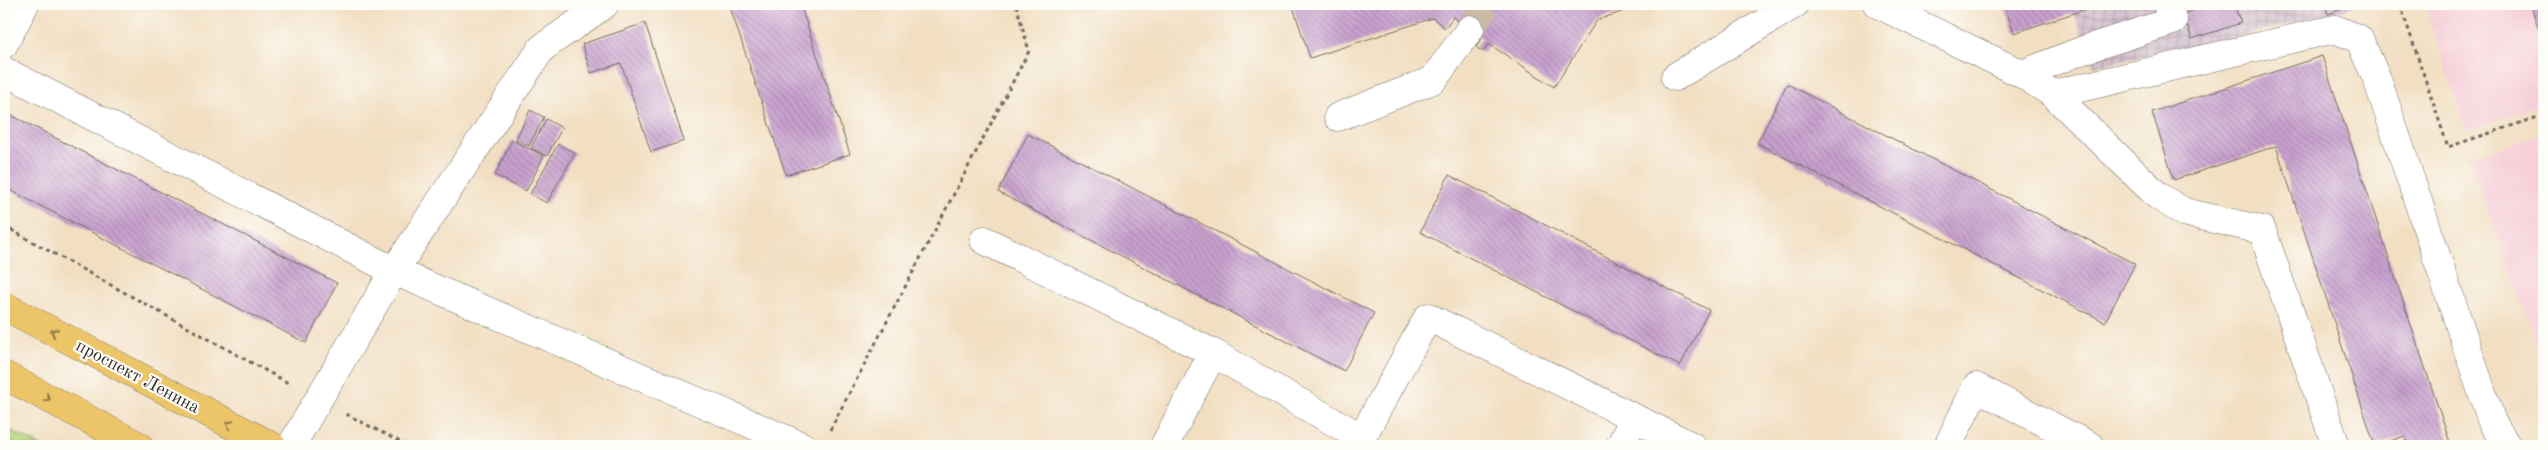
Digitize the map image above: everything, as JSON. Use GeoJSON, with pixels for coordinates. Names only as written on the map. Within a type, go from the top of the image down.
{"type":"FeatureCollection","features":[{"type":"Feature","properties":{"kind":"main road","name":"проспект Ленина"},"geometry":{"type":"LineString","coordinates":[[4,306],[272,446]]}},
{"type":"Feature","properties":{"kind":"main road"},"geometry":{"type":"LineString","coordinates":[[4,375],[139,446]]}},
{"type":"Feature","properties":{"kind":"lane"},"geometry":{"type":"LineString","coordinates":[[4,44],[26,4]]}},
{"type":"Feature","properties":{"kind":"lane"},"geometry":{"type":"LineString","coordinates":[[291,446],[320,400],[394,271],[542,48],[605,4]]}},
{"type":"Feature","properties":{"kind":"lane"},"geometry":{"type":"LineString","coordinates":[[1675,77],[1795,4]]}},
{"type":"Feature","properties":{"kind":"lane"},"geometry":{"type":"LineString","coordinates":[[1878,4],[2022,74],[2052,94],[2158,196],[2184,212],[2262,230],[2336,446]]}},
{"type":"Feature","properties":{"kind":"lane"},"geometry":{"type":"LineString","coordinates":[[2022,74],[2086,49],[2173,22],[2167,4]]}},
{"type":"Feature","properties":{"kind":"lane"},"geometry":{"type":"LineString","coordinates":[[1338,117],[1433,80],[1470,29]]}},
{"type":"Feature","properties":{"kind":"lane"},"geometry":{"type":"LineString","coordinates":[[2052,94],[2335,29],[2359,39],[2377,79],[2492,422],[2507,446]]}},
{"type":"Feature","properties":{"kind":"lane"},"geometry":{"type":"LineString","coordinates":[[4,71],[394,271],[814,442]]}},
{"type":"Feature","properties":{"kind":"lane"},"geometry":{"type":"LineString","coordinates":[[984,240],[1213,353],[1359,442],[1428,318],[1692,446]]}},
{"type":"Feature","properties":{"kind":"lane"},"geometry":{"type":"LineString","coordinates":[[1164,446],[1213,353]]}},
{"type":"Feature","properties":{"kind":"lane"},"geometry":{"type":"LineString","coordinates":[[1948,446],[1976,387],[2090,446]]}},
{"type":"Feature","properties":{"kind":"lane"},"geometry":{"type":"LineString","coordinates":[[1620,446],[1634,418]]}},
{"type":"Feature","properties":{"kind":"path"},"geometry":{"type":"LineString","coordinates":[[814,442],[1029,51],[1016,4]]}},
{"type":"Feature","properties":{"kind":"path"},"geometry":{"type":"LineString","coordinates":[[2400,4],[2448,147],[2544,115]]}},
{"type":"Feature","properties":{"kind":"path"},"geometry":{"type":"LineString","coordinates":[[4,226],[320,400],[408,446]]}},
{"type":"Feature","properties":{"kind":"shaded area"},"geometry":{"type":"Polygon","coordinates":[[[2004,4],[2359,4],[2328,14],[2241,36],[2094,66],[2074,13],[2014,33],[2004,4]]]}},
{"type":"Feature","properties":{"kind":"shaded area"},"geometry":{"type":"Polygon","coordinates":[[[2424,4],[2544,4],[2544,104],[2467,130],[2424,4]]]}},
{"type":"Feature","properties":{"kind":"shaded area"},"geometry":{"type":"Polygon","coordinates":[[[2544,133],[2544,362],[2469,158],[2544,133]]]}},
{"type":"Feature","properties":{"kind":"green space"},"geometry":{"type":"Polygon","coordinates":[[[4,427],[41,446],[4,446],[4,427]]]}},
{"type":"Feature","properties":{"kind":"building"},"geometry":{"type":"Polygon","coordinates":[[[729,4],[800,4],[850,154],[786,175],[729,4]]]}},
{"type":"Feature","properties":{"kind":"building"},"geometry":{"type":"Polygon","coordinates":[[[1292,4],[1645,4],[1597,20],[1554,87],[1489,44],[1483,52],[1476,47],[1482,38],[1453,17],[1445,28],[1433,18],[1310,58],[1292,4]]]}},
{"type":"Feature","properties":{"kind":"building"},"geometry":{"type":"Polygon","coordinates":[[[2004,4],[2101,4],[2014,33],[2004,4]]]}},
{"type":"Feature","properties":{"kind":"building"},"geometry":{"type":"Polygon","coordinates":[[[2212,4],[2234,4],[2241,23],[2192,39],[2183,14],[2212,4]]]}},
{"type":"Feature","properties":{"kind":"building"},"geometry":{"type":"Polygon","coordinates":[[[2325,4],[2358,4],[2328,14],[2325,4]]]}},
{"type":"Feature","properties":{"kind":"building"},"geometry":{"type":"Polygon","coordinates":[[[2530,4],[2544,4],[2544,44],[2530,4]]]}},
{"type":"Feature","properties":{"kind":"building"},"geometry":{"type":"Polygon","coordinates":[[[645,23],[684,141],[651,152],[621,63],[591,73],[582,44],[645,23]]]}},
{"type":"Feature","properties":{"kind":"building"},"geometry":{"type":"Polygon","coordinates":[[[2322,56],[2451,446],[2408,446],[2405,436],[2375,446],[2276,146],[2174,180],[2152,112],[2322,56]]]}},
{"type":"Feature","properties":{"kind":"building"},"geometry":{"type":"Polygon","coordinates":[[[1787,84],[2135,264],[2105,322],[1757,143],[1787,84]]]}},
{"type":"Feature","properties":{"kind":"building"},"geometry":{"type":"Polygon","coordinates":[[[530,110],[544,117],[529,146],[516,139],[530,110]]]}},
{"type":"Feature","properties":{"kind":"building"},"geometry":{"type":"Polygon","coordinates":[[[11,115],[337,283],[306,343],[4,187],[4,129],[11,115]]]}},
{"type":"Feature","properties":{"kind":"building"},"geometry":{"type":"Polygon","coordinates":[[[546,119],[562,128],[547,156],[531,148],[546,119]]]}},
{"type":"Feature","properties":{"kind":"building"},"geometry":{"type":"Polygon","coordinates":[[[1028,134],[1374,313],[1344,371],[998,192],[1028,134]]]}},
{"type":"Feature","properties":{"kind":"building"},"geometry":{"type":"Polygon","coordinates":[[[512,140],[544,156],[526,191],[495,175],[512,140]]]}},
{"type":"Feature","properties":{"kind":"building"},"geometry":{"type":"Polygon","coordinates":[[[558,144],[575,153],[547,203],[530,194],[558,144]]]}},
{"type":"Feature","properties":{"kind":"building"},"geometry":{"type":"Polygon","coordinates":[[[1449,175],[1709,310],[1680,366],[1420,232],[1449,175]]]}},
{"type":"Feature","properties":{"kind":"tunnel"},"geometry":{"type":"LineString","coordinates":[[1470,29],[1487,4]]}}]}
